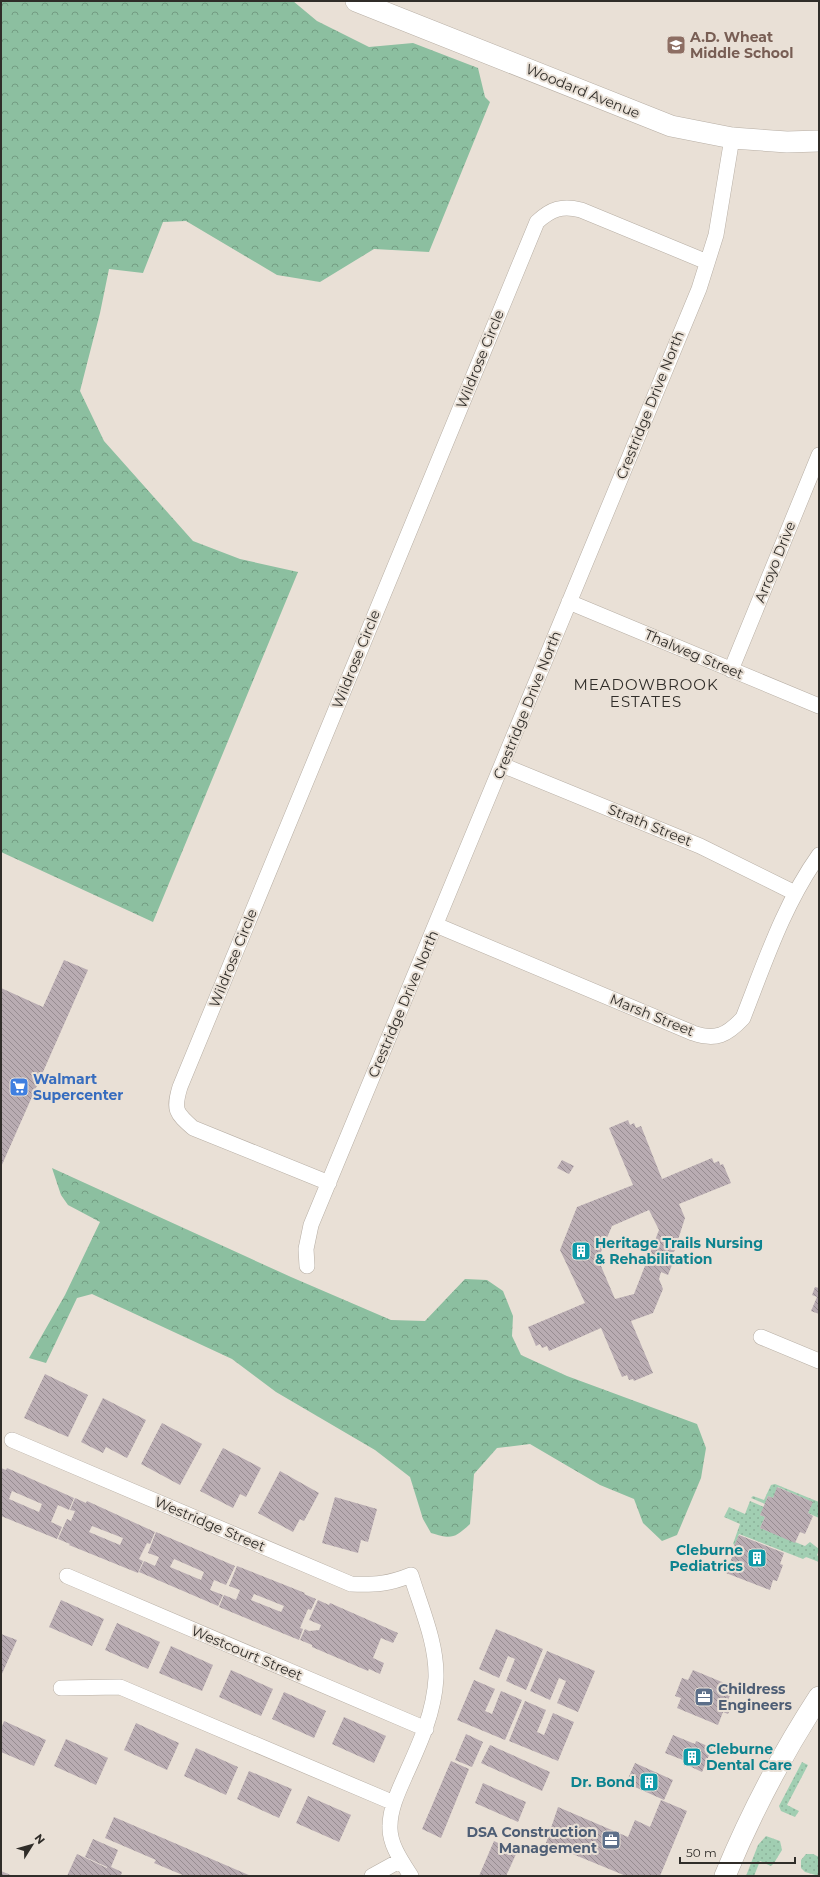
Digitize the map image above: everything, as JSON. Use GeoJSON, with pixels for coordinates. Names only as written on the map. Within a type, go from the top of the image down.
{"type":"FeatureCollection","features":[{"type":"Feature","properties":{"kind":"street","name":"Woodard Avenue"},"geometry":{"type":"LineString","coordinates":[[356,1],[671,126],[732,138],[787,142],[819,141]]}},
{"type":"Feature","properties":{"kind":"street","name":"Crestridge Drive North"},"geometry":{"type":"LineString","coordinates":[[307,1266],[306,1249],[311,1225],[699,289],[716,235],[732,138]]}},
{"type":"Feature","properties":{"kind":"street","name":"Wildrose Circle"},"geometry":{"type":"LineString","coordinates":[[329,1183],[193,1128],[179,1116],[175,1102],[186,1073],[537,222],[546,213],[558,208],[570,207],[707,262]]}},
{"type":"Feature","properties":{"kind":"street","name":"Arroyo Drive"},"geometry":{"type":"LineString","coordinates":[[731,670],[819,455]]}},
{"type":"Feature","properties":{"kind":"street","name":"Thalweg Street"},"geometry":{"type":"LineString","coordinates":[[569,602],[819,706]]}},
{"type":"Feature","properties":{"kind":"street","name":"Strath Street"},"geometry":{"type":"LineString","coordinates":[[502,765],[733,860],[795,893]]}},
{"type":"Feature","properties":{"kind":"street","name":"Marsh Street"},"geometry":{"type":"LineString","coordinates":[[436,925],[705,1037],[720,1036],[733,1028],[743,1018],[795,893],[819,854]]}},
{"type":"Feature","properties":{"kind":"street"},"geometry":{"type":"LineString","coordinates":[[761,1337],[819,1361]]}},
{"type":"Feature","properties":{"kind":"street","name":"Westridge Street"},"geometry":{"type":"LineString","coordinates":[[12,1440],[351,1584],[376,1585],[396,1581],[411,1575],[433,1648],[436,1678],[426,1729]]}},
{"type":"Feature","properties":{"kind":"street","name":"Westcourt Street"},"geometry":{"type":"LineString","coordinates":[[67,1576],[426,1729]]}},
{"type":"Feature","properties":{"kind":"street"},"geometry":{"type":"LineString","coordinates":[[61,1688],[120,1687],[394,1802]]}},
{"type":"Feature","properties":{"kind":"street"},"geometry":{"type":"LineString","coordinates":[[725,1876],[746,1825],[768,1782],[819,1696]]}},
{"type":"Feature","properties":{"kind":"street"},"geometry":{"type":"LineString","coordinates":[[411,1876],[401,1860],[392,1839],[390,1826],[394,1802],[426,1729]]}},
{"type":"Feature","properties":{"kind":"street"},"geometry":{"type":"LineString","coordinates":[[372,1876],[401,1860]]}},
{"type":"Feature","properties":{"kind":"green space"},"geometry":{"type":"Polygon","coordinates":[[[1,1],[293,1],[317,21],[369,47],[413,43],[478,68],[485,97],[490,102],[429,252],[374,249],[320,282],[277,275],[186,221],[163,222],[143,273],[109,269],[100,313],[80,391],[104,441],[193,541],[240,559],[298,572],[153,922],[1,852],[1,1]]]}},
{"type":"Feature","properties":{"kind":"green space"},"geometry":{"type":"Polygon","coordinates":[[[52,1168],[291,1277],[391,1320],[425,1321],[465,1279],[487,1280],[503,1291],[513,1316],[512,1336],[521,1355],[567,1376],[697,1424],[706,1448],[701,1478],[677,1535],[662,1541],[643,1523],[634,1499],[600,1485],[530,1444],[497,1448],[474,1474],[470,1524],[465,1529],[456,1535],[448,1537],[431,1533],[423,1519],[410,1477],[375,1450],[276,1392],[232,1359],[92,1294],[77,1298],[46,1363],[29,1358],[65,1295],[100,1222],[68,1205],[61,1195],[52,1168]]]}},
{"type":"Feature","properties":{"kind":"green space"},"geometry":{"type":"Polygon","coordinates":[[[775,1484],[819,1502],[819,1518],[808,1513],[812,1502],[778,1487],[773,1498],[768,1496],[765,1504],[751,1498],[753,1496],[764,1500],[771,1485],[775,1484]]]}},
{"type":"Feature","properties":{"kind":"green space"},"geometry":{"type":"Polygon","coordinates":[[[750,1501],[764,1507],[760,1515],[765,1517],[760,1528],[805,1546],[810,1542],[819,1549],[817,1555],[819,1557],[819,1562],[806,1557],[803,1559],[739,1534],[735,1545],[733,1544],[740,1524],[724,1517],[729,1507],[745,1514],[750,1501]]]}},
{"type":"Feature","properties":{"kind":"green space"},"geometry":{"type":"Polygon","coordinates":[[[802,1762],[808,1765],[787,1805],[799,1811],[795,1817],[781,1811],[779,1806],[802,1762]]]}},
{"type":"Feature","properties":{"kind":"green space"},"geometry":{"type":"Polygon","coordinates":[[[766,1836],[780,1841],[782,1850],[771,1866],[760,1861],[754,1876],[746,1876],[758,1845],[766,1836]]]}},
{"type":"Feature","properties":{"kind":"green space"},"geometry":{"type":"Polygon","coordinates":[[[806,1854],[813,1854],[819,1857],[819,1876],[805,1872],[801,1868],[801,1860],[806,1854]]]}},
{"type":"Feature","properties":{"kind":"building","name":"Walmart Supercenter"},"geometry":{"type":"Polygon","coordinates":[[[64,960],[88,970],[1,1167],[1,988],[43,1007],[64,960]]]}},
{"type":"Feature","properties":{"kind":"building","name":"Heritage Trails Nursing & Rehabilitation"},"geometry":{"type":"Polygon","coordinates":[[[628,1120],[630,1125],[634,1123],[636,1128],[641,1126],[662,1179],[712,1158],[714,1163],[719,1161],[720,1165],[723,1164],[731,1183],[679,1204],[685,1218],[674,1252],[668,1255],[665,1262],[672,1265],[668,1275],[661,1272],[659,1279],[663,1289],[653,1313],[631,1321],[653,1373],[634,1381],[633,1379],[629,1380],[627,1375],[622,1377],[601,1328],[549,1351],[547,1346],[542,1348],[540,1344],[536,1346],[528,1327],[585,1303],[560,1250],[577,1207],[633,1185],[609,1128],[628,1120]],[[649,1210],[612,1226],[598,1259],[615,1299],[634,1294],[659,1230],[649,1210]]]}},
{"type":"Feature","properties":{"kind":"building"},"geometry":{"type":"Polygon","coordinates":[[[562,1160],[574,1166],[569,1174],[557,1168],[562,1160]]]}},
{"type":"Feature","properties":{"kind":"building"},"geometry":{"type":"Polygon","coordinates":[[[815,1287],[819,1288],[819,1314],[811,1311],[817,1297],[812,1295],[815,1287]]]}},
{"type":"Feature","properties":{"kind":"building"},"geometry":{"type":"Polygon","coordinates":[[[45,1374],[88,1395],[68,1437],[24,1418],[45,1374]]]}},
{"type":"Feature","properties":{"kind":"building"},"geometry":{"type":"Polygon","coordinates":[[[103,1398],[146,1420],[127,1458],[106,1447],[103,1453],[81,1442],[103,1398]]]}},
{"type":"Feature","properties":{"kind":"building"},"geometry":{"type":"Polygon","coordinates":[[[162,1423],[202,1444],[180,1485],[141,1464],[162,1423]]]}},
{"type":"Feature","properties":{"kind":"building"},"geometry":{"type":"Polygon","coordinates":[[[223,1448],[261,1468],[246,1497],[240,1494],[233,1508],[200,1491],[223,1448]]]}},
{"type":"Feature","properties":{"kind":"building"},"geometry":{"type":"Polygon","coordinates":[[[1,1468],[6,1470],[7,1468],[74,1498],[69,1510],[58,1505],[51,1522],[62,1527],[57,1539],[1,1516],[1,1468]],[[12,1491],[9,1499],[39,1512],[42,1504],[12,1491]]]}},
{"type":"Feature","properties":{"kind":"building"},"geometry":{"type":"Polygon","coordinates":[[[280,1471],[319,1493],[304,1521],[300,1519],[293,1532],[258,1513],[280,1471]]]}},
{"type":"Feature","properties":{"kind":"building"},"geometry":{"type":"Polygon","coordinates":[[[777,1487],[813,1502],[808,1513],[813,1516],[805,1534],[800,1532],[795,1543],[760,1528],[765,1517],[760,1515],[768,1496],[773,1498],[777,1487]]]}},
{"type":"Feature","properties":{"kind":"building"},"geometry":{"type":"Polygon","coordinates":[[[335,1497],[377,1509],[368,1542],[361,1540],[358,1553],[322,1543],[335,1497]]]}},
{"type":"Feature","properties":{"kind":"building"},"geometry":{"type":"Polygon","coordinates":[[[75,1498],[86,1503],[87,1501],[155,1532],[150,1544],[147,1543],[139,1559],[143,1561],[138,1573],[69,1545],[70,1544],[58,1539],[67,1519],[71,1521],[75,1511],[70,1510],[75,1498]],[[92,1526],[89,1532],[120,1545],[123,1538],[92,1526]]]}},
{"type":"Feature","properties":{"kind":"building"},"geometry":{"type":"Polygon","coordinates":[[[156,1532],[235,1566],[226,1585],[214,1580],[210,1590],[223,1595],[218,1606],[139,1572],[144,1561],[155,1566],[159,1557],[148,1553],[156,1532]],[[174,1559],[170,1567],[201,1580],[204,1572],[174,1559]]]}},
{"type":"Feature","properties":{"kind":"building","name":"Cleburne Pediatrics"},"geometry":{"type":"Polygon","coordinates":[[[739,1535],[784,1553],[780,1564],[783,1565],[777,1581],[773,1580],[770,1590],[726,1573],[739,1535]]]}},
{"type":"Feature","properties":{"kind":"building"},"geometry":{"type":"Polygon","coordinates":[[[237,1566],[305,1593],[304,1594],[316,1599],[311,1610],[308,1609],[300,1628],[303,1629],[299,1640],[219,1607],[224,1595],[236,1600],[240,1590],[229,1586],[237,1566]],[[254,1594],[251,1600],[281,1612],[284,1606],[254,1594]]]}},
{"type":"Feature","properties":{"kind":"building"},"geometry":{"type":"Polygon","coordinates":[[[61,1600],[104,1619],[92,1646],[49,1627],[61,1600]]]}},
{"type":"Feature","properties":{"kind":"building"},"geometry":{"type":"Polygon","coordinates":[[[318,1600],[329,1605],[330,1603],[398,1633],[393,1643],[381,1638],[373,1658],[384,1663],[380,1674],[369,1669],[368,1671],[312,1647],[312,1645],[300,1640],[305,1629],[309,1631],[319,1630],[321,1625],[309,1620],[318,1600]]]}},
{"type":"Feature","properties":{"kind":"building"},"geometry":{"type":"Polygon","coordinates":[[[117,1623],[160,1642],[148,1669],[105,1650],[117,1623]]]}},
{"type":"Feature","properties":{"kind":"building"},"geometry":{"type":"Polygon","coordinates":[[[496,1629],[543,1649],[526,1690],[506,1681],[515,1659],[508,1656],[499,1678],[479,1669],[496,1629]]]}},
{"type":"Feature","properties":{"kind":"building"},"geometry":{"type":"Polygon","coordinates":[[[1,1634],[17,1640],[1,1676],[1,1634]]]}},
{"type":"Feature","properties":{"kind":"building"},"geometry":{"type":"Polygon","coordinates":[[[171,1646],[213,1665],[202,1691],[159,1673],[171,1646]]]}},
{"type":"Feature","properties":{"kind":"building"},"geometry":{"type":"Polygon","coordinates":[[[547,1651],[595,1671],[578,1712],[557,1703],[566,1681],[559,1678],[550,1700],[530,1691],[547,1651]]]}},
{"type":"Feature","properties":{"kind":"building"},"geometry":{"type":"Polygon","coordinates":[[[231,1670],[273,1689],[261,1716],[219,1697],[231,1670]]]}},
{"type":"Feature","properties":{"kind":"building","name":"Childress Engineers"},"geometry":{"type":"Polygon","coordinates":[[[693,1670],[734,1687],[728,1700],[733,1702],[728,1714],[723,1712],[718,1725],[677,1708],[681,1698],[675,1696],[682,1678],[688,1680],[693,1670]]]}},
{"type":"Feature","properties":{"kind":"building"},"geometry":{"type":"Polygon","coordinates":[[[474,1680],[495,1689],[485,1711],[492,1714],[501,1691],[522,1700],[505,1740],[457,1720],[474,1680]]]}},
{"type":"Feature","properties":{"kind":"building"},"geometry":{"type":"Polygon","coordinates":[[[284,1692],[326,1711],[314,1738],[272,1719],[284,1692]]]}},
{"type":"Feature","properties":{"kind":"building"},"geometry":{"type":"Polygon","coordinates":[[[525,1701],[546,1710],[537,1732],[544,1735],[553,1713],[574,1722],[558,1761],[509,1741],[525,1701]]]}},
{"type":"Feature","properties":{"kind":"building"},"geometry":{"type":"Polygon","coordinates":[[[344,1717],[386,1736],[374,1763],[332,1744],[344,1717]]]}},
{"type":"Feature","properties":{"kind":"building"},"geometry":{"type":"Polygon","coordinates":[[[4,1721],[46,1740],[34,1766],[1,1752],[1,1729],[4,1721]]]}},
{"type":"Feature","properties":{"kind":"building"},"geometry":{"type":"Polygon","coordinates":[[[136,1723],[179,1743],[167,1770],[124,1750],[136,1723]]]}},
{"type":"Feature","properties":{"kind":"building"},"geometry":{"type":"Polygon","coordinates":[[[466,1734],[483,1742],[472,1767],[455,1760],[466,1734]]]}},
{"type":"Feature","properties":{"kind":"building","name":"Cleburne Dental Care"},"geometry":{"type":"Polygon","coordinates":[[[673,1735],[695,1744],[696,1741],[712,1748],[702,1772],[687,1765],[688,1762],[665,1753],[673,1735]]]}},
{"type":"Feature","properties":{"kind":"building"},"geometry":{"type":"Polygon","coordinates":[[[66,1739],[108,1758],[96,1785],[54,1766],[66,1739]]]}},
{"type":"Feature","properties":{"kind":"building"},"geometry":{"type":"Polygon","coordinates":[[[490,1745],[550,1772],[542,1791],[481,1763],[490,1745]]]}},
{"type":"Feature","properties":{"kind":"building"},"geometry":{"type":"Polygon","coordinates":[[[196,1748],[238,1767],[226,1795],[184,1776],[196,1748]]]}},
{"type":"Feature","properties":{"kind":"building"},"geometry":{"type":"Polygon","coordinates":[[[451,1761],[469,1769],[441,1838],[422,1829],[451,1761]]]}},
{"type":"Feature","properties":{"kind":"building","name":"Dr. Bond"},"geometry":{"type":"Polygon","coordinates":[[[635,1763],[673,1780],[664,1800],[626,1783],[635,1763]]]}},
{"type":"Feature","properties":{"kind":"building"},"geometry":{"type":"Polygon","coordinates":[[[249,1771],[292,1789],[279,1818],[237,1799],[249,1771]]]}},
{"type":"Feature","properties":{"kind":"building"},"geometry":{"type":"Polygon","coordinates":[[[483,1783],[526,1802],[518,1822],[475,1803],[483,1783]]]}},
{"type":"Feature","properties":{"kind":"building"},"geometry":{"type":"Polygon","coordinates":[[[308,1796],[351,1815],[339,1842],[296,1823],[308,1796]]]}},
{"type":"Feature","properties":{"kind":"building","name":"DSA Construction Management"},"geometry":{"type":"Polygon","coordinates":[[[661,1800],[687,1811],[660,1876],[626,1876],[546,1843],[558,1807],[628,1837],[635,1820],[650,1827],[661,1800]]]}},
{"type":"Feature","properties":{"kind":"building"},"geometry":{"type":"Polygon","coordinates":[[[114,1817],[251,1876],[185,1876],[154,1863],[156,1860],[105,1838],[114,1817]]]}},
{"type":"Feature","properties":{"kind":"building"},"geometry":{"type":"Polygon","coordinates":[[[93,1839],[118,1850],[111,1867],[122,1872],[121,1875],[124,1876],[67,1876],[77,1854],[107,1868],[85,1857],[93,1839]]]}},
{"type":"Feature","properties":{"kind":"building"},"geometry":{"type":"Polygon","coordinates":[[[494,1841],[517,1852],[506,1876],[479,1876],[494,1841]]]}},
{"type":"Feature","properties":{"kind":"building"},"geometry":{"type":"Polygon","coordinates":[[[1,1871],[13,1876],[1,1876],[1,1871]]]}},
{"type":"Feature","properties":{"kind":"place","name":"A.D. Wheat Middle School"},"geometry":{"type":"Point","coordinates":[676,45]}},
{"type":"Feature","properties":{"kind":"place","name":"Walmart Supercenter"},"geometry":{"type":"Point","coordinates":[19,1087]}},
{"type":"Feature","properties":{"kind":"place","name":"Heritage Trails Nursing & Rehabilitation"},"geometry":{"type":"Point","coordinates":[581,1251]}},
{"type":"Feature","properties":{"kind":"place","name":"Cleburne Pediatrics"},"geometry":{"type":"Point","coordinates":[757,1558]}},
{"type":"Feature","properties":{"kind":"place","name":"Childress Engineers"},"geometry":{"type":"Point","coordinates":[704,1697]}},
{"type":"Feature","properties":{"kind":"place","name":"Cleburne Dental Care"},"geometry":{"type":"Point","coordinates":[692,1757]}},
{"type":"Feature","properties":{"kind":"place","name":"Dr. Bond"},"geometry":{"type":"Point","coordinates":[649,1782]}},
{"type":"Feature","properties":{"kind":"place","name":"DSA Construction Management"},"geometry":{"type":"Point","coordinates":[611,1840]}},
{"type":"Feature","properties":{"kind":"district","name":"MEADOWBROOK ESTATES"},"geometry":{"type":"Point","coordinates":[646,694]}}]}
